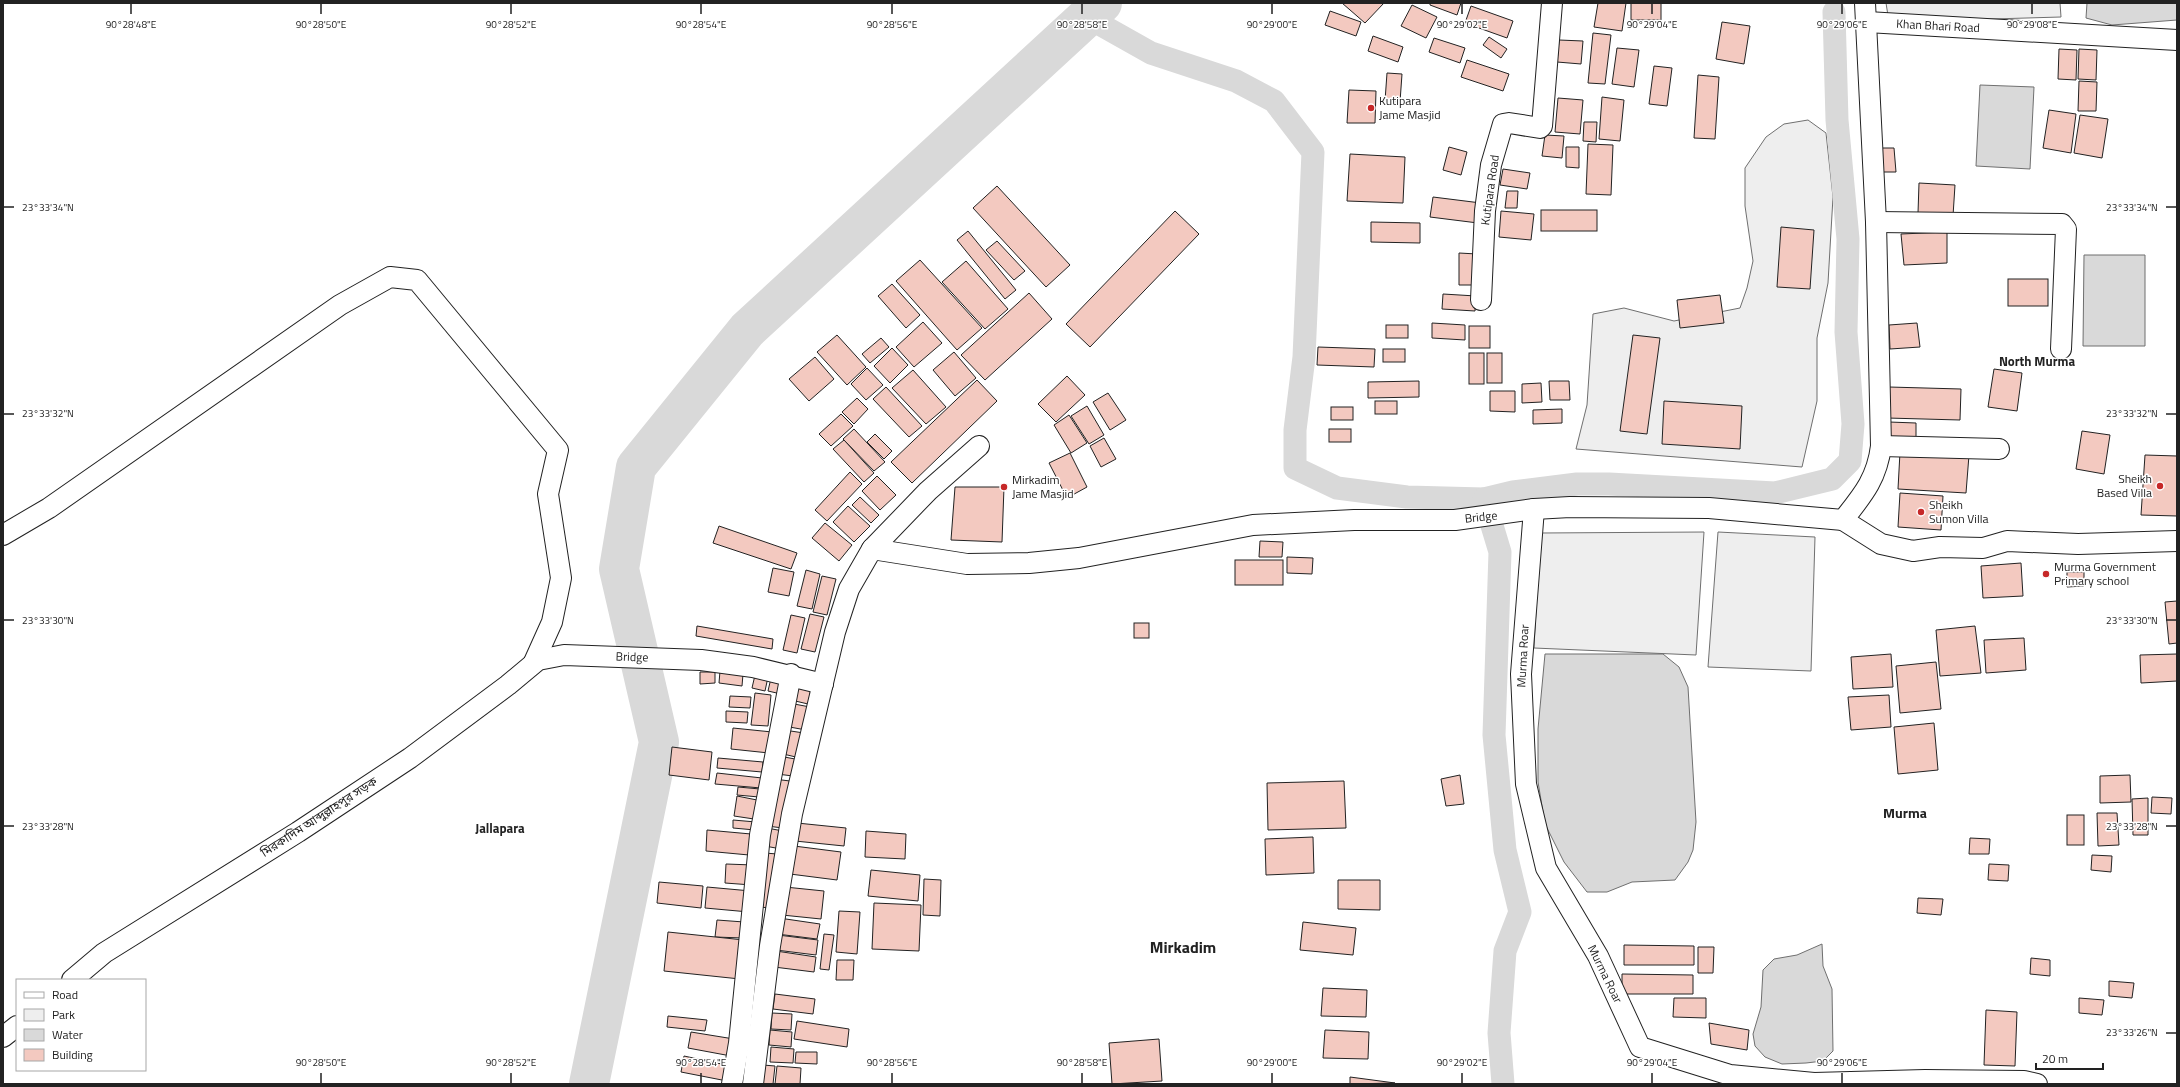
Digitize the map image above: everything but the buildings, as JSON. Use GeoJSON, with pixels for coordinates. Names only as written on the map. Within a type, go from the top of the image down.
{"type":"FeatureCollection","features":[{"type":"Feature","properties":{"kind":"street","name":"Kutipara Road"},"geometry":{"type":"LineString","coordinates":[[1481,300],[1485,211],[1492,165],[1503,124],[1509,123],[1540,128],[1542,126],[1552,3]]}},
{"type":"Feature","properties":{"kind":"street","name":"Khan Bhari Road"},"geometry":{"type":"LineString","coordinates":[[1866,12],[2177,40]]}},
{"type":"Feature","properties":{"kind":"street"},"geometry":{"type":"LineString","coordinates":[[1866,12],[1876,222],[1881,446],[1879,460],[1867,491],[1843,520],[1881,544],[1913,552],[1940,547],[1983,548],[2007,541],[2078,544],[2177,541]]}},
{"type":"Feature","properties":{"kind":"street"},"geometry":{"type":"LineString","coordinates":[[1876,222],[2062,224],[2066,229],[2061,350]]}},
{"type":"Feature","properties":{"kind":"street"},"geometry":{"type":"LineString","coordinates":[[3,535],[49,508],[340,305],[390,278],[417,280],[558,450],[548,494],[561,578],[552,622],[534,662]]}},
{"type":"Feature","properties":{"kind":"street"},"geometry":{"type":"LineString","coordinates":[[753,1084],[770,946],[792,814],[835,632],[849,589],[872,549],[928,491],[979,446]]}},
{"type":"Feature","properties":{"kind":"street"},"geometry":{"type":"LineString","coordinates":[[1881,446],[1999,449]]}},
{"type":"Feature","properties":{"kind":"street","name":"Bridge"},"geometry":{"type":"LineString","coordinates":[[872,549],[967,564],[1029,563],[1079,558],[1252,526],[1354,520],[1455,520],[1508,514],[1534,509],[1570,507],[1709,508],[1843,520]]}},
{"type":"Feature","properties":{"kind":"street","name":"Murma Roar"},"geometry":{"type":"LineString","coordinates":[[1534,509],[1521,674],[1526,784],[1546,868],[1598,956],[1640,1047],[1730,1075],[1814,1083],[1926,1080],[2024,1081],[2037,1084]]}},
{"type":"Feature","properties":{"kind":"street","name":"Bridge"},"geometry":{"type":"LineString","coordinates":[[564,655],[701,660],[791,674],[823,684]]}},
{"type":"Feature","properties":{"kind":"street","name":"মিরকাদিম আব্দুল্লাহপুর সড়ক"},"geometry":{"type":"LineString","coordinates":[[73,979],[104,953],[298,832],[410,758],[508,685],[534,662],[550,656],[564,655]]}},
{"type":"Feature","properties":{"kind":"street"},"geometry":{"type":"LineString","coordinates":[[732,1084],[739,1044],[760,835],[791,674]]}},
{"type":"Feature","properties":{"kind":"street"},"geometry":{"type":"LineString","coordinates":[[3,1037],[16,1027]]}},
{"type":"Feature","properties":{"kind":"green space"},"geometry":{"type":"Polygon","coordinates":[[[1886,3],[2060,3],[2061,17],[1889,22],[1886,3]]]}},
{"type":"Feature","properties":{"kind":"green space"},"geometry":{"type":"Polygon","coordinates":[[[1808,120],[1826,133],[1833,197],[1828,283],[1817,338],[1817,401],[1802,467],[1576,449],[1587,405],[1593,314],[1624,308],[1674,321],[1740,308],[1747,288],[1753,261],[1745,206],[1745,168],[1766,137],[1784,124],[1808,120]]]}},
{"type":"Feature","properties":{"kind":"green space"},"geometry":{"type":"Polygon","coordinates":[[[1704,532],[1696,655],[1534,648],[1540,533],[1704,532]]]}},
{"type":"Feature","properties":{"kind":"green space"},"geometry":{"type":"Polygon","coordinates":[[[1718,532],[1815,537],[1811,671],[1708,667],[1718,532]]]}},
{"type":"Feature","properties":{"kind":"water"},"geometry":{"type":"Polygon","coordinates":[[[2087,3],[2177,3],[2177,20],[2112,25],[2086,18],[2087,3]]]}},
{"type":"Feature","properties":{"kind":"water"},"geometry":{"type":"Polygon","coordinates":[[[1980,85],[2034,87],[2030,169],[1976,166],[1980,85]]]}},
{"type":"Feature","properties":{"kind":"water"},"geometry":{"type":"Polygon","coordinates":[[[2084,255],[2145,255],[2145,346],[2083,346],[2084,255]]]}},
{"type":"Feature","properties":{"kind":"water"},"geometry":{"type":"Polygon","coordinates":[[[1545,654],[1663,654],[1679,667],[1688,687],[1696,822],[1693,850],[1688,862],[1675,880],[1632,882],[1607,892],[1587,892],[1564,862],[1545,824],[1538,782],[1538,729],[1545,654]]]}},
{"type":"Feature","properties":{"kind":"water"},"geometry":{"type":"Polygon","coordinates":[[[1822,944],[1823,966],[1832,989],[1833,1051],[1823,1061],[1806,1063],[1782,1064],[1765,1057],[1755,1046],[1753,1034],[1761,1007],[1763,970],[1774,959],[1797,955],[1822,944]]]}},
{"type":"Feature","properties":{"kind":"waterway"},"geometry":{"type":"LineString","coordinates":[[589,1084],[659,742],[619,569],[636,467],[747,330],[1102,3]]}},
{"type":"Feature","properties":{"kind":"waterway"},"geometry":{"type":"LineString","coordinates":[[1484,499],[1513,492],[1577,484],[1609,484],[1775,493],[1832,479],[1850,461],[1853,424],[1846,332],[1848,239],[1837,120],[1834,12]]}},
{"type":"Feature","properties":{"kind":"waterway"},"geometry":{"type":"LineString","coordinates":[[1087,17],[1151,53],[1236,81],[1274,101],[1313,152],[1304,357],[1295,430],[1295,468],[1337,488],[1407,497],[1484,499],[1500,552],[1494,735],[1505,850],[1520,912],[1505,951],[1499,1033],[1503,1084]]}},
{"type":"Feature","properties":{"kind":"place","name":"Kutipara Jame Masjid"},"geometry":{"type":"Point","coordinates":[1371,108]}},
{"type":"Feature","properties":{"kind":"place","name":"Sheikh Based Villa"},"geometry":{"type":"Point","coordinates":[2160,486]}},
{"type":"Feature","properties":{"kind":"place","name":"Mirkadim Jame Masjid"},"geometry":{"type":"Point","coordinates":[1004,487]}},
{"type":"Feature","properties":{"kind":"place","name":"Sheikh Sumon Villa"},"geometry":{"type":"Point","coordinates":[1921,512]}},
{"type":"Feature","properties":{"kind":"place","name":"Murma Government Primary school"},"geometry":{"type":"Point","coordinates":[2046,574]}},
{"type":"Feature","properties":{"kind":"district","name":"North Murma"},"geometry":{"type":"Point","coordinates":[2037,361]}},
{"type":"Feature","properties":{"kind":"district","name":"Murma"},"geometry":{"type":"Point","coordinates":[1905,813]}},
{"type":"Feature","properties":{"kind":"district","name":"Jallapara"},"geometry":{"type":"Point","coordinates":[500,828]}},
{"type":"Feature","properties":{"kind":"district","name":"Mirkadim"},"geometry":{"type":"Point","coordinates":[1183,947]}}]}
